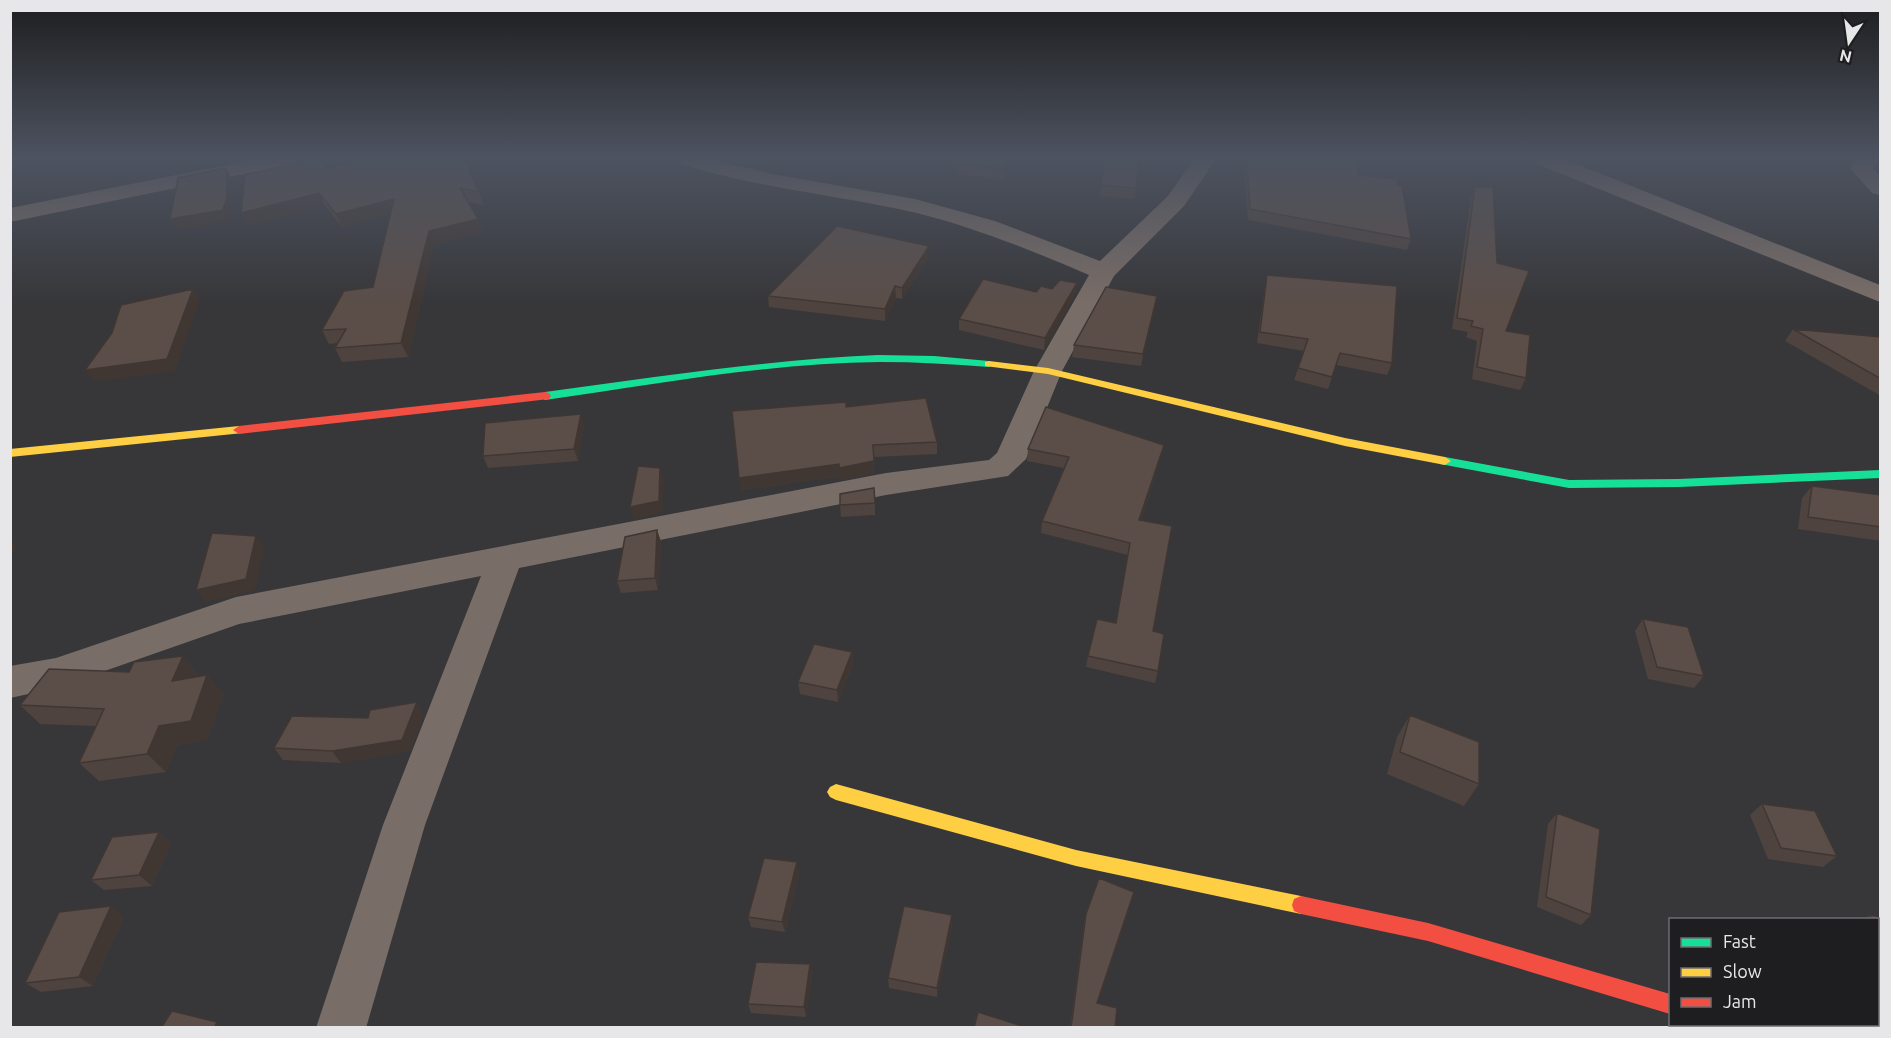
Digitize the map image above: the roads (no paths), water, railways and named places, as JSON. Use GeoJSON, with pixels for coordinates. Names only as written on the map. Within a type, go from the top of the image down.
{"type":"FeatureCollection","features":[{"type":"Feature","properties":{"kind":"street"},"geometry":{"type":"LineString","coordinates":[[10,215],[48,207]]}},
{"type":"Feature","properties":{"kind":"street"},"geometry":{"type":"LineString","coordinates":[[923,207],[970,219],[1025,238],[1103,272]]}},
{"type":"Feature","properties":{"kind":"street"},"geometry":{"type":"LineString","coordinates":[[10,682],[56,673],[236,611],[886,484],[997,469],[1010,459],[1048,371],[1103,272],[1169,207]]}},
{"type":"Feature","properties":{"kind":"street"},"geometry":{"type":"LineString","coordinates":[[1666,207],[1881,294]]}},
{"type":"Feature","properties":{"kind":"street"},"geometry":{"type":"LineString","coordinates":[[10,453],[445,410],[805,362],[948,359],[1048,371],[1345,442],[1569,484],[1679,483],[1881,474]]}},
{"type":"Feature","properties":{"kind":"street"},"geometry":{"type":"LineString","coordinates":[[341,1028],[404,825],[505,559]]}},
{"type":"Feature","properties":{"kind":"street"},"geometry":{"type":"LineString","coordinates":[[836,792],[1076,858],[1428,932],[1669,1003]]}}]}
